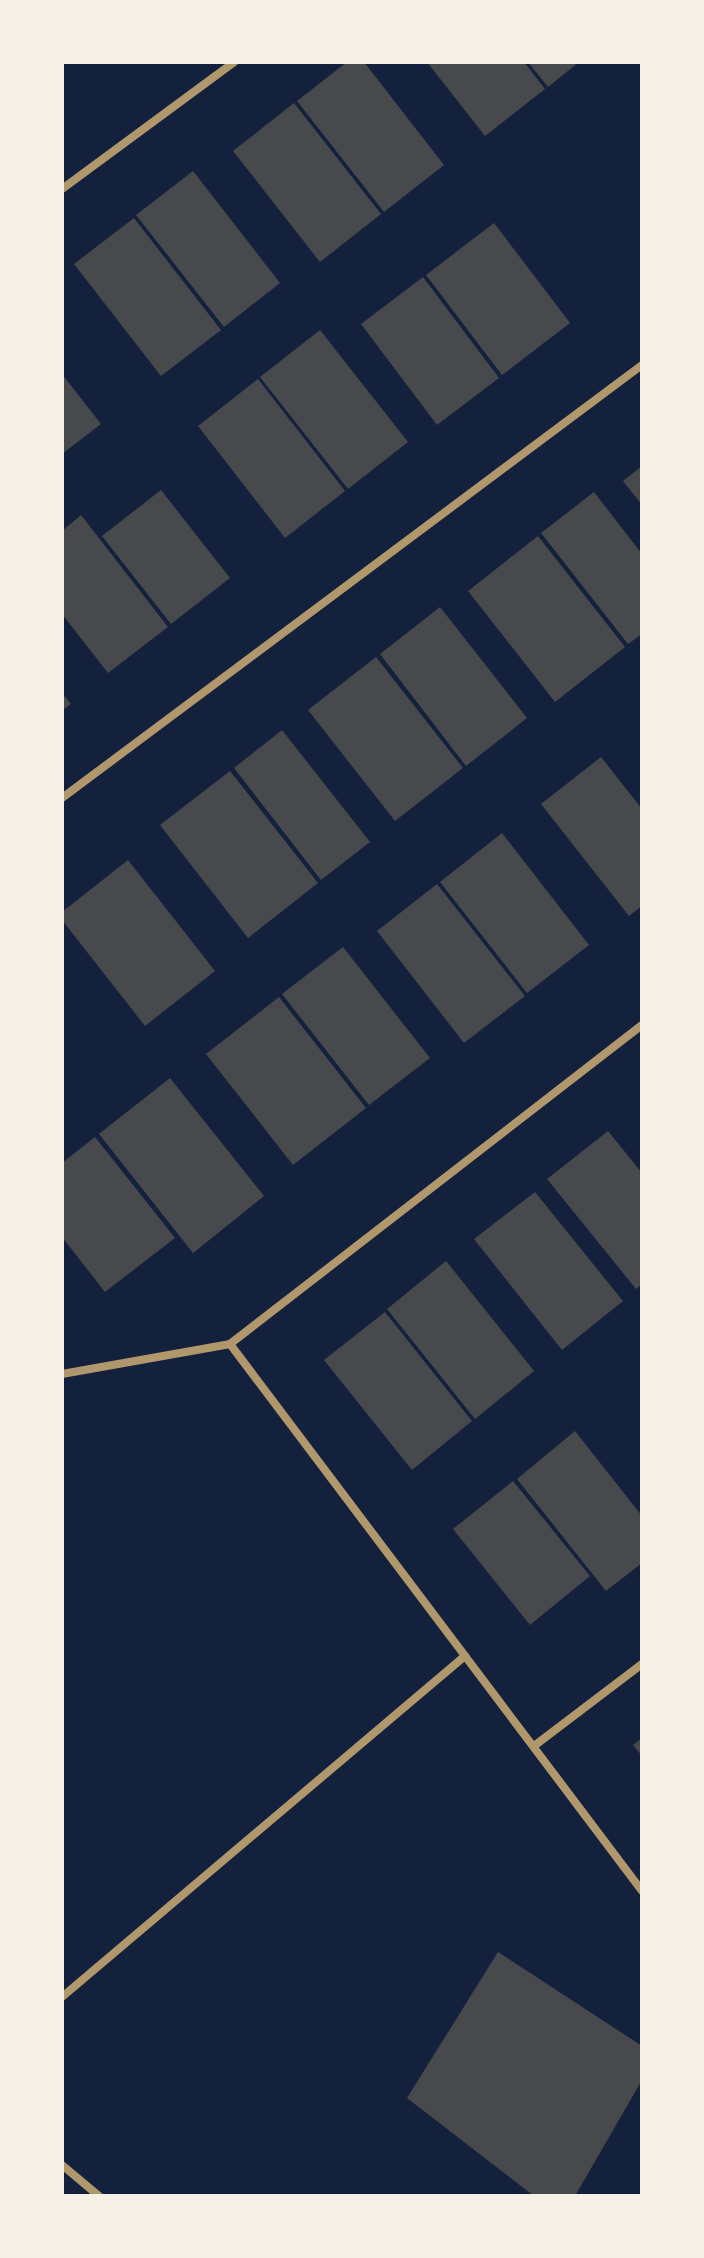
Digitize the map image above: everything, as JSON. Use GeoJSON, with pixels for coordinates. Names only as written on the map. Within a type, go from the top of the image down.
{"type":"FeatureCollection","features":[{"type":"Feature","properties":{"kind":"street"},"geometry":{"type":"LineString","coordinates":[[62,189],[234,62]]}},
{"type":"Feature","properties":{"kind":"street"},"geometry":{"type":"LineString","coordinates":[[62,798],[642,365]]}},
{"type":"Feature","properties":{"kind":"street"},"geometry":{"type":"LineString","coordinates":[[62,1374],[230,1344],[642,1025]]}},
{"type":"Feature","properties":{"kind":"street"},"geometry":{"type":"LineString","coordinates":[[230,1344],[642,1891]]}},
{"type":"Feature","properties":{"kind":"street"},"geometry":{"type":"LineString","coordinates":[[62,1997],[465,1656]]}},
{"type":"Feature","properties":{"kind":"street"},"geometry":{"type":"LineString","coordinates":[[534,1746],[642,1664]]}},
{"type":"Feature","properties":{"kind":"street"},"geometry":{"type":"LineString","coordinates":[[62,2165],[99,2196]]}},
{"type":"Feature","properties":{"kind":"building"},"geometry":{"type":"Polygon","coordinates":[[[347,62],[364,62],[444,165],[384,212],[297,101],[347,62]]]}},
{"type":"Feature","properties":{"kind":"building"},"geometry":{"type":"Polygon","coordinates":[[[427,62],[524,62],[545,89],[485,136],[427,62]]]}},
{"type":"Feature","properties":{"kind":"building"},"geometry":{"type":"Polygon","coordinates":[[[528,62],[579,62],[548,87],[528,62]]]}},
{"type":"Feature","properties":{"kind":"building"},"geometry":{"type":"Polygon","coordinates":[[[294,103],[381,214],[320,262],[233,151],[294,103]]]}},
{"type":"Feature","properties":{"kind":"building"},"geometry":{"type":"Polygon","coordinates":[[[193,171],[280,283],[224,327],[136,215],[193,171]]]}},
{"type":"Feature","properties":{"kind":"building"},"geometry":{"type":"Polygon","coordinates":[[[134,218],[221,330],[161,376],[74,264],[134,218]]]}},
{"type":"Feature","properties":{"kind":"building"},"geometry":{"type":"Polygon","coordinates":[[[494,223],[570,323],[502,375],[426,275],[494,223]]]}},
{"type":"Feature","properties":{"kind":"building"},"geometry":{"type":"Polygon","coordinates":[[[423,277],[499,378],[437,425],[361,324],[423,277]]]}},
{"type":"Feature","properties":{"kind":"building"},"geometry":{"type":"Polygon","coordinates":[[[320,330],[408,442],[348,489],[260,377],[320,330]]]}},
{"type":"Feature","properties":{"kind":"building"},"geometry":{"type":"Polygon","coordinates":[[[62,374],[101,424],[62,454],[62,374]]]}},
{"type":"Feature","properties":{"kind":"building"},"geometry":{"type":"Polygon","coordinates":[[[258,379],[345,491],[285,538],[198,426],[258,379]]]}},
{"type":"Feature","properties":{"kind":"building"},"geometry":{"type":"Polygon","coordinates":[[[642,466],[642,505],[623,481],[642,466]]]}},
{"type":"Feature","properties":{"kind":"building"},"geometry":{"type":"Polygon","coordinates":[[[161,490],[230,578],[171,624],[102,536],[161,490]]]}},
{"type":"Feature","properties":{"kind":"building"},"geometry":{"type":"Polygon","coordinates":[[[594,492],[642,554],[642,634],[628,644],[541,533],[594,492]]]}},
{"type":"Feature","properties":{"kind":"building"},"geometry":{"type":"Polygon","coordinates":[[[81,515],[168,627],[108,673],[62,614],[62,531],[81,515]]]}},
{"type":"Feature","properties":{"kind":"building"},"geometry":{"type":"Polygon","coordinates":[[[538,536],[625,647],[555,702],[468,591],[538,536]]]}},
{"type":"Feature","properties":{"kind":"building"},"geometry":{"type":"Polygon","coordinates":[[[440,607],[527,718],[466,766],[380,654],[440,607]]]}},
{"type":"Feature","properties":{"kind":"building"},"geometry":{"type":"Polygon","coordinates":[[[376,657],[463,768],[395,821],[308,710],[376,657]]]}},
{"type":"Feature","properties":{"kind":"building"},"geometry":{"type":"Polygon","coordinates":[[[62,693],[71,704],[62,711],[62,693]]]}},
{"type":"Feature","properties":{"kind":"building"},"geometry":{"type":"Polygon","coordinates":[[[282,730],[370,842],[321,880],[234,768],[282,730]]]}},
{"type":"Feature","properties":{"kind":"building"},"geometry":{"type":"Polygon","coordinates":[[[601,757],[642,809],[642,906],[629,916],[541,804],[601,757]]]}},
{"type":"Feature","properties":{"kind":"building"},"geometry":{"type":"Polygon","coordinates":[[[230,771],[318,883],[248,938],[160,825],[230,771]]]}},
{"type":"Feature","properties":{"kind":"building"},"geometry":{"type":"Polygon","coordinates":[[[502,833],[589,945],[527,993],[440,882],[502,833]]]}},
{"type":"Feature","properties":{"kind":"building"},"geometry":{"type":"Polygon","coordinates":[[[128,860],[215,971],[145,1026],[62,920],[62,912],[128,860]]]}},
{"type":"Feature","properties":{"kind":"building"},"geometry":{"type":"Polygon","coordinates":[[[437,884],[525,996],[464,1043],[377,931],[437,884]]]}},
{"type":"Feature","properties":{"kind":"building"},"geometry":{"type":"Polygon","coordinates":[[[343,947],[430,1058],[369,1105],[282,994],[343,947]]]}},
{"type":"Feature","properties":{"kind":"building"},"geometry":{"type":"Polygon","coordinates":[[[279,997],[366,1108],[293,1165],[206,1054],[279,997]]]}},
{"type":"Feature","properties":{"kind":"building"},"geometry":{"type":"Polygon","coordinates":[[[170,1078],[264,1196],[193,1253],[99,1134],[170,1078]]]}},
{"type":"Feature","properties":{"kind":"building"},"geometry":{"type":"Polygon","coordinates":[[[608,1131],[642,1173],[642,1284],[636,1289],[547,1179],[608,1131]]]}},
{"type":"Feature","properties":{"kind":"building"},"geometry":{"type":"Polygon","coordinates":[[[95,1137],[175,1238],[105,1292],[62,1237],[62,1163],[95,1137]]]}},
{"type":"Feature","properties":{"kind":"building"},"geometry":{"type":"Polygon","coordinates":[[[535,1192],[623,1301],[562,1350],[474,1239],[535,1192]]]}},
{"type":"Feature","properties":{"kind":"building"},"geometry":{"type":"Polygon","coordinates":[[[446,1261],[534,1371],[475,1419],[387,1309],[446,1261]]]}},
{"type":"Feature","properties":{"kind":"building"},"geometry":{"type":"Polygon","coordinates":[[[385,1312],[472,1421],[412,1470],[324,1360],[385,1312]]]}},
{"type":"Feature","properties":{"kind":"building"},"geometry":{"type":"Polygon","coordinates":[[[575,1431],[642,1516],[642,1563],[606,1591],[517,1479],[575,1431]]]}},
{"type":"Feature","properties":{"kind":"building"},"geometry":{"type":"Polygon","coordinates":[[[513,1481],[590,1576],[530,1625],[453,1529],[513,1481]]]}},
{"type":"Feature","properties":{"kind":"building"},"geometry":{"type":"Polygon","coordinates":[[[642,1738],[642,1756],[633,1745],[642,1738]]]}},
{"type":"Feature","properties":{"kind":"building"},"geometry":{"type":"Polygon","coordinates":[[[498,1952],[642,2046],[642,2080],[575,2196],[534,2196],[407,2098],[498,1952]]]}}]}
